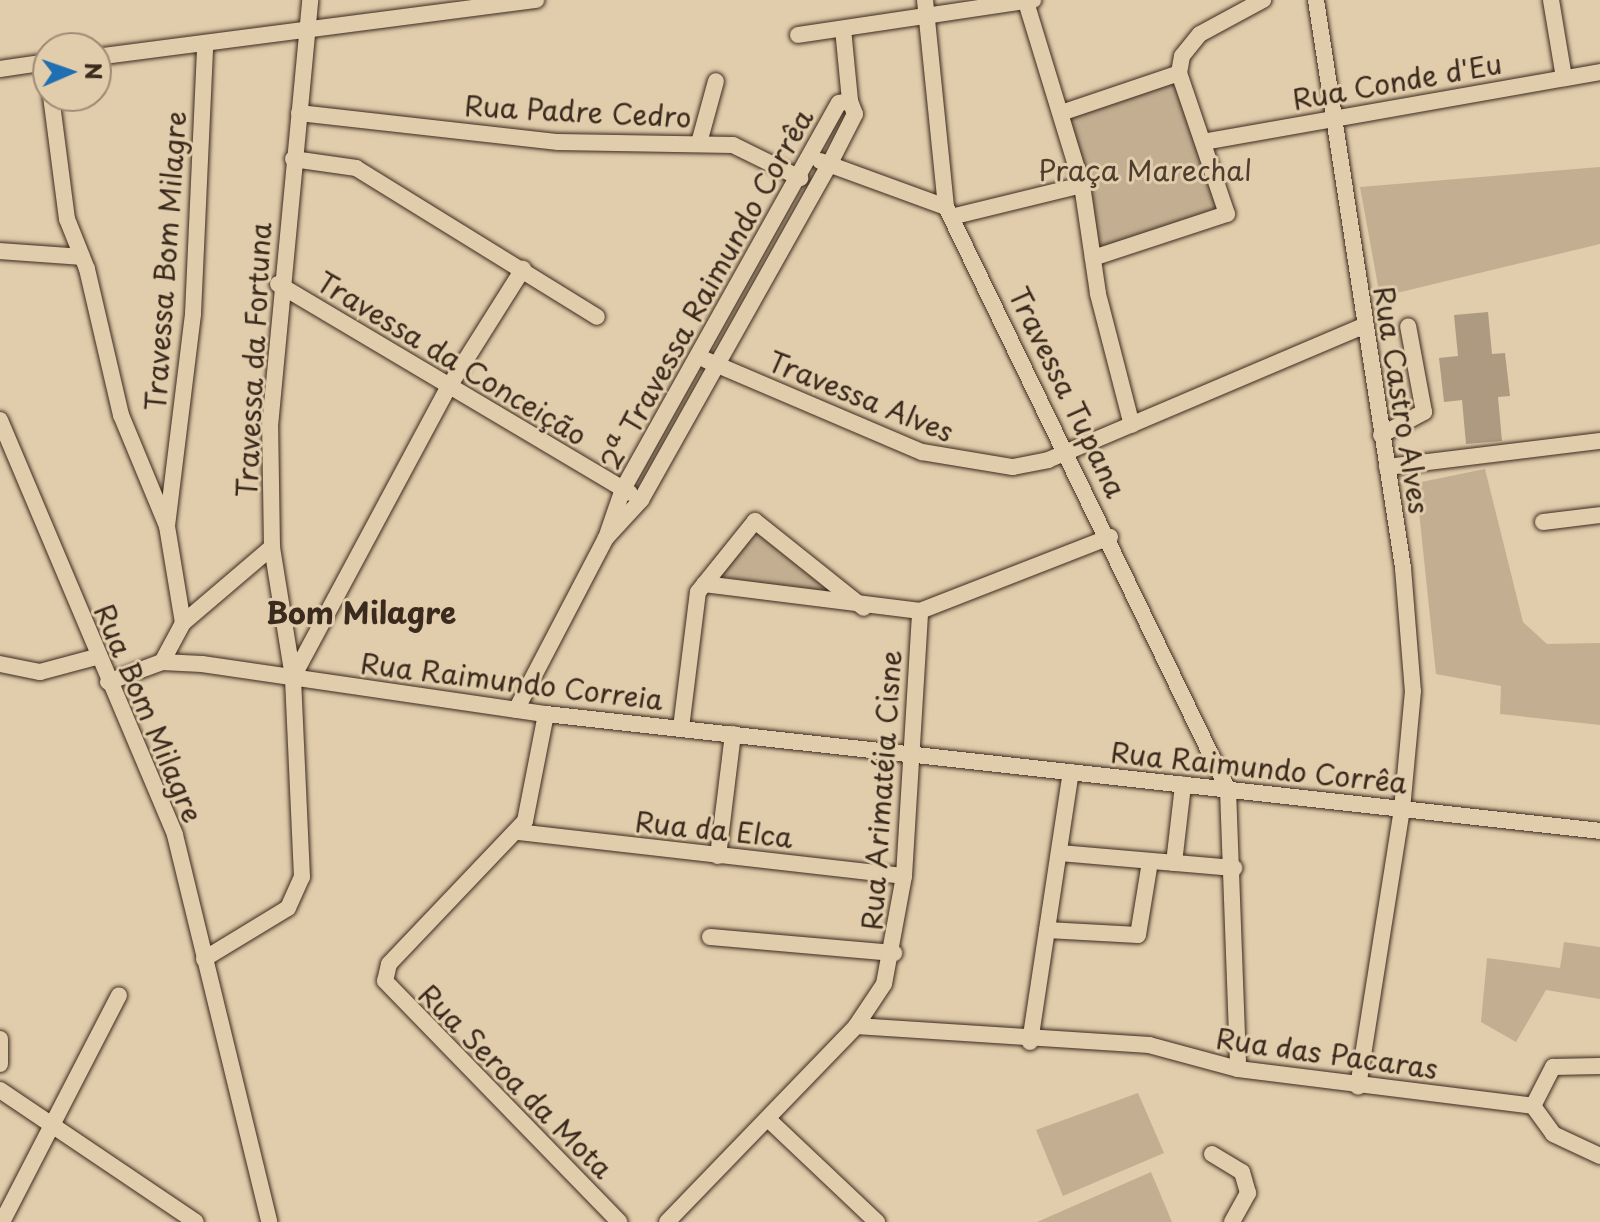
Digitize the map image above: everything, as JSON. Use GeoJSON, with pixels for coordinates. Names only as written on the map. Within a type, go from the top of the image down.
{"type":"FeatureCollection","features":[{"type":"Feature","properties":{"kind":"street","name":"Travessa da Fortuna"},"geometry":{"type":"LineString","coordinates":[[204,959],[288,908],[299,890],[293,677],[272,547],[278,284],[310,0]]}},
{"type":"Feature","properties":{"kind":"street"},"geometry":{"type":"LineString","coordinates":[[112,55],[308,35],[536,0]]}},
{"type":"Feature","properties":{"kind":"street","name":"Travessa Tupana"},"geometry":{"type":"LineString","coordinates":[[925,0],[949,212],[1069,451],[1228,790]]}},
{"type":"Feature","properties":{"kind":"street"},"geometry":{"type":"LineString","coordinates":[[1093,258],[1227,214],[1179,73],[1186,46],[1200,34],[1263,0]]}},
{"type":"Feature","properties":{"kind":"street","name":"Rua Castro Alves"},"geometry":{"type":"LineString","coordinates":[[1316,0],[1387,467],[1413,691],[1402,809],[1358,1087]]}},
{"type":"Feature","properties":{"kind":"street"},"geometry":{"type":"LineString","coordinates":[[1551,0],[1564,78]]}},
{"type":"Feature","properties":{"kind":"street"},"geometry":{"type":"LineString","coordinates":[[798,35],[1030,1],[1064,112],[1082,185],[1093,258],[1132,425]]}},
{"type":"Feature","properties":{"kind":"street"},"geometry":{"type":"LineString","coordinates":[[843,29],[850,101]]}},
{"type":"Feature","properties":{"kind":"street","name":"Travessa Bom Milagre"},"geometry":{"type":"LineString","coordinates":[[167,526],[193,314],[205,46]]}},
{"type":"Feature","properties":{"kind":"street"},"geometry":{"type":"LineString","coordinates":[[0,69],[32,67]]}},
{"type":"Feature","properties":{"kind":"street","name":"Rua Conde d'Eu"},"geometry":{"type":"LineString","coordinates":[[1203,142],[1600,72]]}},
{"type":"Feature","properties":{"kind":"street"},"geometry":{"type":"LineString","coordinates":[[1064,112],[1179,73]]}},
{"type":"Feature","properties":{"kind":"street"},"geometry":{"type":"LineString","coordinates":[[699,143],[716,81]]}},
{"type":"Feature","properties":{"kind":"street","name":"2ª Travessa Raimundo Corrêa"},"geometry":{"type":"LineString","coordinates":[[850,101],[855,114],[829,165],[641,500],[606,538],[623,489],[812,158],[839,103],[850,101]]}},
{"type":"Feature","properties":{"kind":"street","name":"Travessa Bom Milagre"},"geometry":{"type":"LineString","coordinates":[[53,112],[67,219],[82,257],[121,415],[167,526],[183,623]]}},
{"type":"Feature","properties":{"kind":"street","name":"Rua Padre Cedro"},"geometry":{"type":"LineString","coordinates":[[299,113],[558,142],[699,143],[757,151],[800,178]]}},
{"type":"Feature","properties":{"kind":"street"},"geometry":{"type":"LineString","coordinates":[[812,158],[949,212],[1082,185]]}},
{"type":"Feature","properties":{"kind":"street"},"geometry":{"type":"LineString","coordinates":[[293,159],[356,168],[597,317]]}},
{"type":"Feature","properties":{"kind":"street"},"geometry":{"type":"LineString","coordinates":[[0,251],[82,257]]}},
{"type":"Feature","properties":{"kind":"street"},"geometry":{"type":"LineString","coordinates":[[293,677],[448,388],[523,269]]}},
{"type":"Feature","properties":{"kind":"street","name":"Travessa da Conceição"},"geometry":{"type":"LineString","coordinates":[[278,284],[448,388],[641,500]]}},
{"type":"Feature","properties":{"kind":"street","name":"Travessa Alves"},"geometry":{"type":"LineString","coordinates":[[699,356],[958,463],[1013,467],[1069,451],[1364,326]]}},
{"type":"Feature","properties":{"kind":"street"},"geometry":{"type":"LineString","coordinates":[[1381,435],[1424,412],[1408,326]]}},
{"type":"Feature","properties":{"kind":"street","name":"Rua Bom Milagre"},"geometry":{"type":"LineString","coordinates":[[0,420],[96,657],[168,817],[269,1222]]}},
{"type":"Feature","properties":{"kind":"street"},"geometry":{"type":"LineString","coordinates":[[1387,467],[1600,441]]}},
{"type":"Feature","properties":{"kind":"street"},"geometry":{"type":"LineString","coordinates":[[1543,522],[1600,515]]}},
{"type":"Feature","properties":{"kind":"street"},"geometry":{"type":"LineString","coordinates":[[681,728],[694,603],[704,584],[759,520],[864,608]]}},
{"type":"Feature","properties":{"kind":"street"},"geometry":{"type":"LineString","coordinates":[[704,584],[864,608],[920,611],[1110,537]]}},
{"type":"Feature","properties":{"kind":"street"},"geometry":{"type":"LineString","coordinates":[[516,710],[606,538]]}},
{"type":"Feature","properties":{"kind":"street"},"geometry":{"type":"LineString","coordinates":[[162,662],[183,623],[272,547]]}},
{"type":"Feature","properties":{"kind":"street","name":"Rua Arimatéia Cisne"},"geometry":{"type":"LineString","coordinates":[[667,1222],[769,1120],[856,1026],[886,952],[904,876],[920,611]]}},
{"type":"Feature","properties":{"kind":"street"},"geometry":{"type":"LineString","coordinates":[[0,664],[40,672],[96,657]]}},
{"type":"Feature","properties":{"kind":"street","name":"Rua Raimundo Correia"},"geometry":{"type":"LineString","coordinates":[[108,682],[162,662],[293,677],[546,714],[913,755]]}},
{"type":"Feature","properties":{"kind":"street"},"geometry":{"type":"LineString","coordinates":[[518,832],[535,799],[546,714]]}},
{"type":"Feature","properties":{"kind":"street"},"geometry":{"type":"LineString","coordinates":[[718,856],[733,734]]}},
{"type":"Feature","properties":{"kind":"street","name":"Rua Raimundo Corrêa"},"geometry":{"type":"LineString","coordinates":[[913,755],[1600,831]]}},
{"type":"Feature","properties":{"kind":"street"},"geometry":{"type":"LineString","coordinates":[[1030,1042],[1071,772]]}},
{"type":"Feature","properties":{"kind":"street"},"geometry":{"type":"LineString","coordinates":[[1174,863],[1183,785]]}},
{"type":"Feature","properties":{"kind":"street"},"geometry":{"type":"LineString","coordinates":[[1228,790],[1234,868],[1238,1069]]}},
{"type":"Feature","properties":{"kind":"street","name":"Rua da Elca"},"geometry":{"type":"LineString","coordinates":[[518,832],[904,876]]}},
{"type":"Feature","properties":{"kind":"street","name":"Rua Seroa da Mota"},"geometry":{"type":"LineString","coordinates":[[518,832],[385,972],[394,996],[619,1222]]}},
{"type":"Feature","properties":{"kind":"street"},"geometry":{"type":"LineString","coordinates":[[1059,853],[1234,868]]}},
{"type":"Feature","properties":{"kind":"street"},"geometry":{"type":"LineString","coordinates":[[1047,930],[1138,935],[1150,862]]}},
{"type":"Feature","properties":{"kind":"street"},"geometry":{"type":"LineString","coordinates":[[710,937],[886,952]]}},
{"type":"Feature","properties":{"kind":"street"},"geometry":{"type":"LineString","coordinates":[[2,1222],[119,995]]}},
{"type":"Feature","properties":{"kind":"street","name":"Rua das Pacaras"},"geometry":{"type":"LineString","coordinates":[[856,1026],[1030,1042],[1149,1045],[1238,1069],[1358,1087],[1533,1106]]}},
{"type":"Feature","properties":{"kind":"street"},"geometry":{"type":"LineString","coordinates":[[0,1039],[0,1064]]}},
{"type":"Feature","properties":{"kind":"street"},"geometry":{"type":"LineString","coordinates":[[1600,1066],[1553,1067],[1533,1106],[1553,1134],[1600,1156]]}},
{"type":"Feature","properties":{"kind":"street"},"geometry":{"type":"LineString","coordinates":[[0,1090],[196,1222]]}},
{"type":"Feature","properties":{"kind":"street"},"geometry":{"type":"LineString","coordinates":[[769,1120],[877,1222]]}},
{"type":"Feature","properties":{"kind":"street"},"geometry":{"type":"LineString","coordinates":[[1212,1154],[1242,1172],[1248,1193],[1232,1222]]}},
{"type":"Feature","properties":{"kind":"green space","name":"Praça Marechal"},"geometry":{"type":"Polygon","coordinates":[[[1178,81],[1224,210],[1099,252],[1069,116],[1178,81]]]}},
{"type":"Feature","properties":{"kind":"green space"},"geometry":{"type":"Polygon","coordinates":[[[1600,167],[1600,244],[1380,297],[1360,187],[1600,167]]]}},
{"type":"Feature","properties":{"kind":"green space"},"geometry":{"type":"Polygon","coordinates":[[[1485,469],[1523,622],[1547,644],[1600,643],[1600,725],[1500,714],[1501,686],[1436,674],[1416,483],[1485,469]]]}},
{"type":"Feature","properties":{"kind":"green space"},"geometry":{"type":"Polygon","coordinates":[[[759,522],[844,598],[718,576],[759,522]]]}},
{"type":"Feature","properties":{"kind":"green space"},"geometry":{"type":"Polygon","coordinates":[[[1564,942],[1600,947],[1600,999],[1546,990],[1516,1042],[1481,1022],[1487,958],[1560,968],[1564,942]]]}},
{"type":"Feature","properties":{"kind":"green space"},"geometry":{"type":"Polygon","coordinates":[[[1138,1093],[1164,1153],[1063,1196],[1036,1130],[1138,1093]]]}},
{"type":"Feature","properties":{"kind":"green space"},"geometry":{"type":"Polygon","coordinates":[[[1151,1172],[1172,1222],[1037,1222],[1151,1172]]]}},
{"type":"Feature","properties":{"kind":"building"},"geometry":{"type":"Polygon","coordinates":[[[1488,312],[1492,354],[1505,353],[1510,396],[1498,397],[1502,441],[1466,444],[1462,400],[1444,402],[1439,358],[1458,356],[1454,315],[1488,312]]]}},
{"type":"Feature","properties":{"kind":"district","name":"Bom Milagre"},"geometry":{"type":"Point","coordinates":[361,612]}}]}
